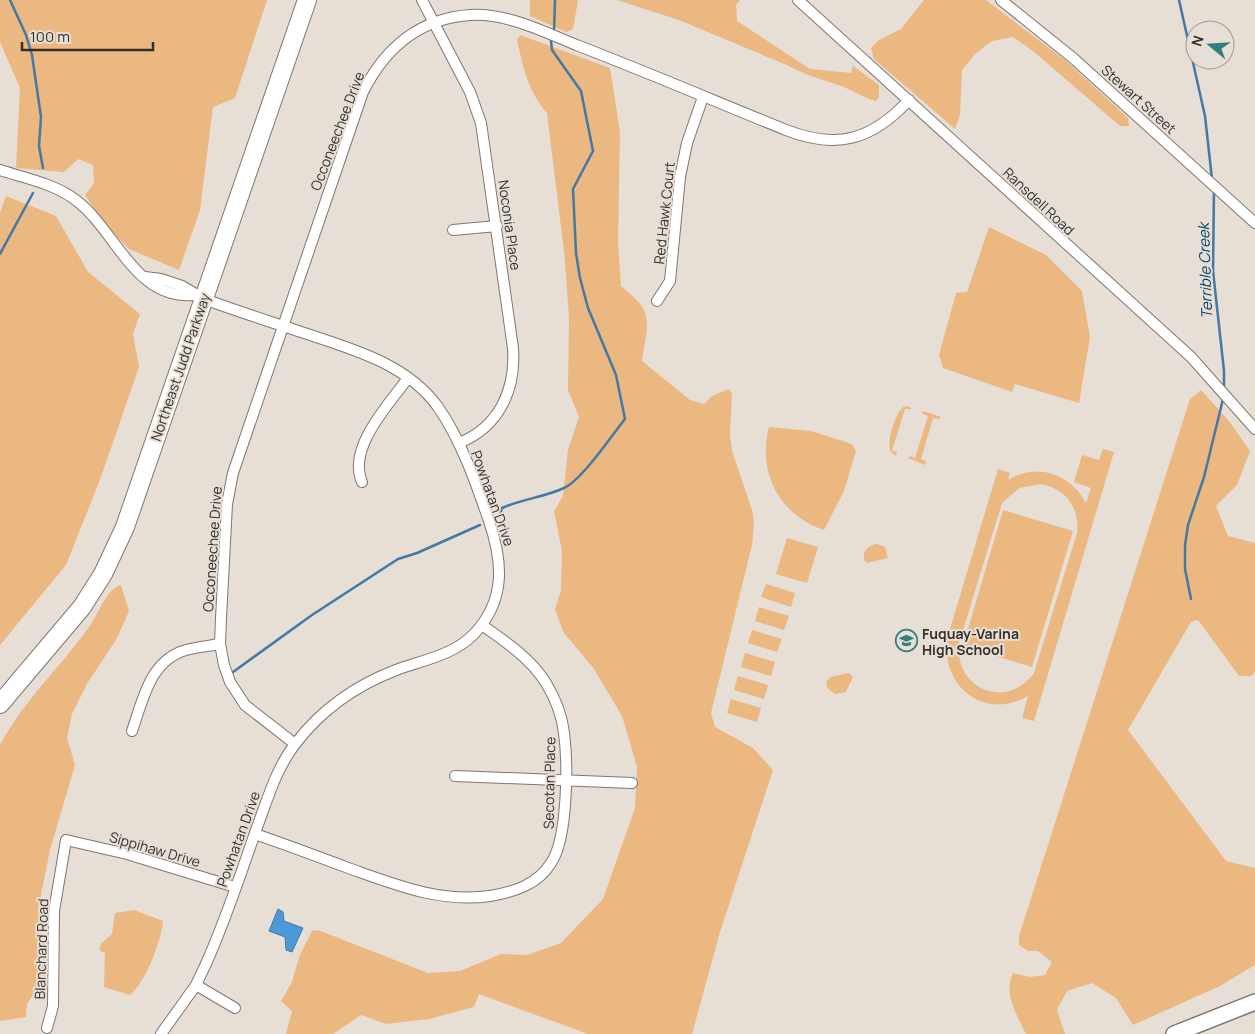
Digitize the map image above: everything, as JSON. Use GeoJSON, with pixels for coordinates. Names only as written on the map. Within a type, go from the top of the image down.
{"type":"FeatureCollection","features":[{"type":"Feature","properties":{"kind":"highway","name":"Northeast Judd Parkway"},"geometry":{"type":"LineString","coordinates":[[0,704],[82,607],[114,552],[125,527],[198,297],[296,0]]}},
{"type":"Feature","properties":{"kind":"highway","name":"Northeast Judd Parkway"},"geometry":{"type":"LineString","coordinates":[[0,687],[64,614],[104,549],[308,0]]}},
{"type":"Feature","properties":{"kind":"main road"},"geometry":{"type":"LineString","coordinates":[[1174,1034],[1255,1002]]}},
{"type":"Feature","properties":{"kind":"street","name":"Noconia Place"},"geometry":{"type":"LineString","coordinates":[[422,0],[446,42],[476,107],[485,142],[513,348],[513,375],[506,400],[497,415],[484,429],[459,443]]}},
{"type":"Feature","properties":{"kind":"street","name":"Ransdell Road"},"geometry":{"type":"LineString","coordinates":[[798,0],[1191,357],[1255,429]]}},
{"type":"Feature","properties":{"kind":"street","name":"Stewart Street"},"geometry":{"type":"LineString","coordinates":[[1001,0],[1073,58],[1255,223]]}},
{"type":"Feature","properties":{"kind":"street","name":"Occoneechee Drive"},"geometry":{"type":"LineString","coordinates":[[295,744],[245,705],[230,682],[220,644],[229,488],[282,326],[363,92],[379,63],[400,42],[418,31],[435,24],[471,15],[502,18],[608,57],[796,134],[829,140],[858,138],[883,125],[910,100]]}},
{"type":"Feature","properties":{"kind":"street","name":"Red Hawk Court"},"geometry":{"type":"LineString","coordinates":[[657,301],[670,281],[680,177],[687,143],[703,97]]}},
{"type":"Feature","properties":{"kind":"street","name":"Powhatan Drive"},"geometry":{"type":"LineString","coordinates":[[0,170],[52,188],[78,202],[128,262],[145,277],[161,279],[182,286],[198,297],[362,352],[408,378],[437,406],[459,443],[486,511],[499,554],[500,582],[496,596],[482,625],[473,636],[453,650],[366,683],[322,714],[295,744],[270,792],[213,948],[196,985],[161,1034]]}},
{"type":"Feature","properties":{"kind":"street"},"geometry":{"type":"LineString","coordinates":[[453,230],[497,226]]}},
{"type":"Feature","properties":{"kind":"street"},"geometry":{"type":"LineString","coordinates":[[362,482],[358,465],[362,449],[382,412],[408,378]]}},
{"type":"Feature","properties":{"kind":"street","name":"Secotan Place"},"geometry":{"type":"LineString","coordinates":[[255,834],[415,891],[449,897],[489,896],[527,886],[536,880],[551,863],[561,842],[565,781],[564,734],[551,692],[539,673],[522,656],[482,625]]}},
{"type":"Feature","properties":{"kind":"street"},"geometry":{"type":"LineString","coordinates":[[132,730],[152,677],[163,663],[187,649],[220,644]]}},
{"type":"Feature","properties":{"kind":"street"},"geometry":{"type":"LineString","coordinates":[[455,776],[632,783]]}},
{"type":"Feature","properties":{"kind":"street","name":"Sippihaw Drive"},"geometry":{"type":"LineString","coordinates":[[66,840],[135,857],[235,887]]}},
{"type":"Feature","properties":{"kind":"street","name":"Blanchard Road"},"geometry":{"type":"LineString","coordinates":[[47,1028],[53,1006],[54,911],[66,840]]}},
{"type":"Feature","properties":{"kind":"street"},"geometry":{"type":"LineString","coordinates":[[196,985],[236,1008]]}},
{"type":"Feature","properties":{"kind":"shaded area"},"geometry":{"type":"Polygon","coordinates":[[[0,0],[267,0],[235,98],[213,107],[200,210],[179,270],[129,249],[105,225],[85,195],[94,183],[93,165],[78,159],[64,172],[16,168],[20,88],[0,42],[0,0]]]}},
{"type":"Feature","properties":{"kind":"shaded area"},"geometry":{"type":"Polygon","coordinates":[[[530,0],[578,0],[573,29],[566,32],[530,16],[530,0]]]}},
{"type":"Feature","properties":{"kind":"shaded area"},"geometry":{"type":"Polygon","coordinates":[[[617,0],[740,0],[736,5],[737,21],[810,69],[851,73],[853,66],[879,85],[879,97],[876,101],[867,98],[679,20],[617,0]]]}},
{"type":"Feature","properties":{"kind":"shaded area"},"geometry":{"type":"Polygon","coordinates":[[[924,0],[986,0],[1066,61],[1128,118],[1129,126],[1120,126],[1033,51],[1013,37],[992,41],[975,54],[962,70],[960,115],[955,129],[874,59],[871,48],[879,40],[901,29],[924,0]]]}},
{"type":"Feature","properties":{"kind":"shaded area"},"geometry":{"type":"Polygon","coordinates":[[[520,35],[610,68],[620,132],[618,244],[621,286],[639,303],[646,318],[647,326],[642,361],[690,400],[704,404],[712,396],[729,389],[732,394],[730,436],[732,451],[752,510],[754,522],[752,545],[711,713],[715,727],[753,748],[773,770],[720,932],[692,1034],[588,1034],[479,994],[474,1007],[429,1019],[386,1024],[361,1015],[333,1034],[286,1034],[292,1011],[281,1001],[292,982],[299,957],[312,931],[318,930],[428,973],[460,971],[501,954],[527,955],[561,943],[603,899],[635,808],[637,767],[622,716],[594,669],[564,633],[555,610],[561,590],[562,551],[554,511],[563,496],[568,450],[579,417],[568,390],[569,318],[565,260],[547,113],[535,96],[527,79],[517,40],[520,35]]]}},
{"type":"Feature","properties":{"kind":"shaded area"},"geometry":{"type":"Polygon","coordinates":[[[6,196],[56,216],[88,272],[140,314],[133,334],[139,367],[101,477],[66,565],[0,645],[0,213],[6,196]]]}},
{"type":"Feature","properties":{"kind":"shaded area"},"geometry":{"type":"Polygon","coordinates":[[[989,227],[1046,255],[1082,291],[1090,337],[1079,403],[1015,384],[1012,392],[943,368],[939,355],[956,293],[967,292],[989,227]]]}},
{"type":"Feature","properties":{"kind":"shaded area"},"geometry":{"type":"Polygon","coordinates":[[[1201,390],[1229,421],[1250,451],[1237,485],[1216,506],[1228,536],[1255,543],[1255,672],[1251,676],[1239,676],[1198,620],[1191,622],[1128,730],[1226,861],[1255,868],[1255,965],[1220,986],[1133,1025],[1116,998],[1092,983],[1067,991],[1057,1010],[1065,1034],[1026,1034],[1012,1004],[1010,981],[1013,973],[1030,977],[1045,975],[1052,962],[1038,951],[1028,951],[1019,945],[1019,936],[1190,399],[1201,390]]]}},
{"type":"Feature","properties":{"kind":"shaded area"},"geometry":{"type":"Polygon","coordinates":[[[908,406],[912,409],[905,409],[892,451],[897,452],[896,456],[891,452],[890,435],[897,416],[903,407],[908,406]]]}},
{"type":"Feature","properties":{"kind":"shaded area"},"geometry":{"type":"Polygon","coordinates":[[[923,411],[941,417],[939,419],[933,418],[921,459],[926,461],[925,465],[908,458],[910,456],[915,458],[928,416],[921,413],[923,411]]]}},
{"type":"Feature","properties":{"kind":"shaded area"},"geometry":{"type":"Polygon","coordinates":[[[769,427],[811,431],[852,444],[856,451],[844,491],[824,530],[808,523],[795,514],[775,490],[766,460],[769,427]]]}},
{"type":"Feature","properties":{"kind":"shaded area"},"geometry":{"type":"Polygon","coordinates":[[[1103,449],[1114,452],[1034,721],[1022,718],[1028,696],[1012,703],[996,704],[981,701],[968,694],[957,683],[950,669],[947,653],[948,636],[998,469],[1010,473],[1008,480],[1030,472],[1052,474],[1072,485],[1086,503],[1091,488],[1074,482],[1082,455],[1099,460],[1103,449]],[[1041,484],[1019,488],[1002,503],[959,643],[960,659],[965,672],[973,683],[984,689],[997,692],[1010,691],[1023,685],[1034,673],[1077,533],[1076,516],[1070,501],[1058,490],[1041,484]]]}},
{"type":"Feature","properties":{"kind":"shaded area"},"geometry":{"type":"Polygon","coordinates":[[[1003,510],[1073,531],[1032,667],[963,646],[1003,510]]]}},
{"type":"Feature","properties":{"kind":"shaded area"},"geometry":{"type":"Polygon","coordinates":[[[787,538],[818,547],[807,583],[776,574],[787,538]]]}},
{"type":"Feature","properties":{"kind":"shaded area"},"geometry":{"type":"Polygon","coordinates":[[[878,544],[885,547],[888,558],[867,563],[864,560],[865,551],[872,545],[878,544]]]}},
{"type":"Feature","properties":{"kind":"shaded area"},"geometry":{"type":"Polygon","coordinates":[[[766,584],[795,593],[791,607],[761,597],[766,584]]]}},
{"type":"Feature","properties":{"kind":"shaded area"},"geometry":{"type":"Polygon","coordinates":[[[121,585],[129,611],[117,638],[87,684],[72,714],[67,738],[75,765],[50,850],[38,909],[45,959],[45,977],[27,1004],[26,1017],[0,1021],[0,745],[20,713],[93,622],[106,597],[121,585]]]}},
{"type":"Feature","properties":{"kind":"shaded area"},"geometry":{"type":"Polygon","coordinates":[[[759,607],[789,616],[784,630],[755,621],[759,607]]]}},
{"type":"Feature","properties":{"kind":"shaded area"},"geometry":{"type":"Polygon","coordinates":[[[752,630],[782,639],[777,652],[748,643],[752,630]]]}},
{"type":"Feature","properties":{"kind":"shaded area"},"geometry":{"type":"Polygon","coordinates":[[[745,653],[775,662],[771,676],[741,667],[745,653]]]}},
{"type":"Feature","properties":{"kind":"shaded area"},"geometry":{"type":"Polygon","coordinates":[[[849,673],[853,677],[846,692],[835,694],[828,689],[826,682],[830,677],[849,673]]]}},
{"type":"Feature","properties":{"kind":"shaded area"},"geometry":{"type":"Polygon","coordinates":[[[738,676],[768,685],[764,699],[734,690],[738,676]]]}},
{"type":"Feature","properties":{"kind":"shaded area"},"geometry":{"type":"Polygon","coordinates":[[[731,699],[761,708],[757,722],[727,713],[731,699]]]}},
{"type":"Feature","properties":{"kind":"shaded area"},"geometry":{"type":"Polygon","coordinates":[[[134,910],[163,921],[152,961],[142,981],[130,995],[104,987],[105,953],[99,950],[101,944],[112,934],[115,913],[134,910]]]}},
{"type":"Feature","properties":{"kind":"water"},"geometry":{"type":"Polygon","coordinates":[[[278,909],[283,912],[284,921],[303,928],[292,952],[286,950],[285,937],[269,931],[278,909]]]}},
{"type":"Feature","properties":{"kind":"waterway"},"geometry":{"type":"LineString","coordinates":[[10,0],[26,35],[32,55],[41,117],[39,146],[43,168]]}},
{"type":"Feature","properties":{"kind":"waterway"},"geometry":{"type":"LineString","coordinates":[[554,32],[555,0]]}},
{"type":"Feature","properties":{"kind":"waterway","name":"Terrible Creek"},"geometry":{"type":"LineString","coordinates":[[1179,0],[1205,116],[1212,179]]}},
{"type":"Feature","properties":{"kind":"waterway"},"geometry":{"type":"LineString","coordinates":[[500,515],[502,508],[557,491],[571,483],[588,467],[625,419],[616,375],[588,308],[576,253],[573,189],[593,151],[581,91],[552,50],[551,41]]}},
{"type":"Feature","properties":{"kind":"waterway","name":"Terrible Creek"},"geometry":{"type":"LineString","coordinates":[[1214,189],[1213,271],[1224,371],[1224,388]]}},
{"type":"Feature","properties":{"kind":"waterway"},"geometry":{"type":"LineString","coordinates":[[0,254],[33,193]]}},
{"type":"Feature","properties":{"kind":"waterway","name":"Terrible Creek"},"geometry":{"type":"LineString","coordinates":[[1191,599],[1185,569],[1185,545],[1188,525],[1204,477],[1223,399]]}},
{"type":"Feature","properties":{"kind":"waterway"},"geometry":{"type":"LineString","coordinates":[[233,672],[312,615],[398,559],[417,553],[480,525]]}},
{"type":"Feature","properties":{"kind":"place","name":"Fuquay-Varina High School"},"geometry":{"type":"Point","coordinates":[906,641]}}]}
